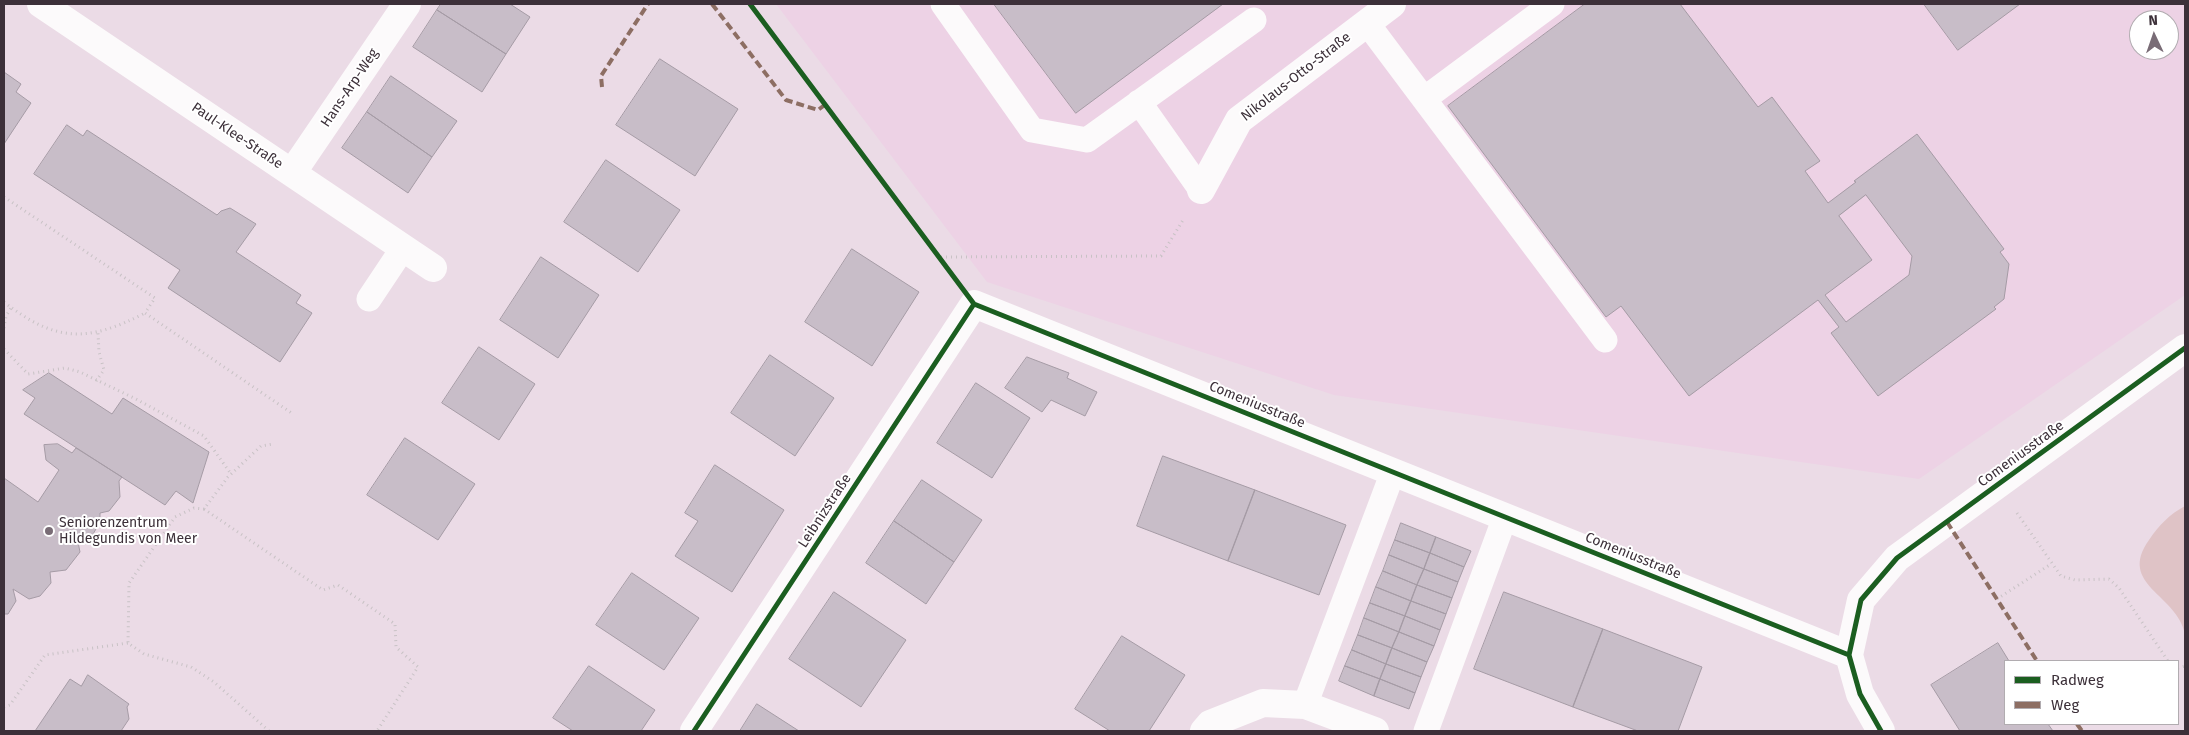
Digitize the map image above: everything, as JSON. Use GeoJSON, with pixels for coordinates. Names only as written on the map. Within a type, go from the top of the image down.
{"type":"FeatureCollection","features":[{"type":"Feature","properties":{"kind":"street","name":"Paul-Klee-Straße"},"geometry":{"type":"LineString","coordinates":[[41,4],[433,268]]}},
{"type":"Feature","properties":{"kind":"street","name":"Hans-Arp-Weg"},"geometry":{"type":"LineString","coordinates":[[292,173],[407,4]]}},
{"type":"Feature","properties":{"kind":"street","name":"Nikolaus-Otto-Straße"},"geometry":{"type":"LineString","coordinates":[[1201,190],[1239,120],[1392,4]]}},
{"type":"Feature","properties":{"kind":"street","name":"Comeniusstraße"},"geometry":{"type":"LineString","coordinates":[[974,304],[1849,655],[1861,600],[1897,558],[2185,348]]}},
{"type":"Feature","properties":{"kind":"street","name":"Leibnizstraße"},"geometry":{"type":"LineString","coordinates":[[694,731],[974,304]]}},
{"type":"Feature","properties":{"kind":"street"},"geometry":{"type":"LineString","coordinates":[[1849,655],[1860,694],[1881,731]]}},
{"type":"Feature","properties":{"kind":"street"},"geometry":{"type":"LineString","coordinates":[[1204,731],[1210,724],[1263,703],[1305,705],[1375,731]]}},
{"type":"Feature","properties":{"kind":"lane"},"geometry":{"type":"LineString","coordinates":[[943,4],[1032,130],[1087,140],[1254,20]]}},
{"type":"Feature","properties":{"kind":"lane"},"geometry":{"type":"LineString","coordinates":[[1424,99],[1552,4]]}},
{"type":"Feature","properties":{"kind":"lane"},"geometry":{"type":"LineString","coordinates":[[1367,23],[1605,340]]}},
{"type":"Feature","properties":{"kind":"lane"},"geometry":{"type":"LineString","coordinates":[[1139,102],[1201,190]]}},
{"type":"Feature","properties":{"kind":"lane"},"geometry":{"type":"LineString","coordinates":[[369,299],[403,248]]}},
{"type":"Feature","properties":{"kind":"lane"},"geometry":{"type":"LineString","coordinates":[[1305,705],[1393,472]]}},
{"type":"Feature","properties":{"kind":"lane"},"geometry":{"type":"LineString","coordinates":[[1426,731],[1505,517]]}},
{"type":"Feature","properties":{"kind":"path"},"geometry":{"type":"LineString","coordinates":[[941,257],[1161,256],[1201,190]]}},
{"type":"Feature","properties":{"kind":"path"},"geometry":{"type":"LineString","coordinates":[[4,197],[154,298],[145,313],[121,326],[98,332],[72,334],[46,330],[28,320],[4,302]]}},
{"type":"Feature","properties":{"kind":"path"},"geometry":{"type":"LineString","coordinates":[[4,328],[6,316],[11,308]]}},
{"type":"Feature","properties":{"kind":"path"},"geometry":{"type":"LineString","coordinates":[[145,313],[293,414]]}},
{"type":"Feature","properties":{"kind":"path"},"geometry":{"type":"LineString","coordinates":[[96,380],[104,370],[98,352],[98,332]]}},
{"type":"Feature","properties":{"kind":"path"},"geometry":{"type":"LineString","coordinates":[[4,349],[28,374],[65,368],[80,372],[136,399],[204,436],[231,474]]}},
{"type":"Feature","properties":{"kind":"path"},"geometry":{"type":"LineString","coordinates":[[204,509],[231,474],[261,446],[273,444]]}},
{"type":"Feature","properties":{"kind":"path"},"geometry":{"type":"LineString","coordinates":[[1998,485],[2061,576],[2076,580],[2109,579],[2119,588],[2167,660]]}},
{"type":"Feature","properties":{"kind":"path"},"geometry":{"type":"LineString","coordinates":[[128,643],[129,583],[175,517],[194,508],[204,509],[323,590],[338,585],[395,624],[396,647],[418,667],[377,731]]}},
{"type":"Feature","properties":{"kind":"path"},"geometry":{"type":"LineString","coordinates":[[1997,599],[2051,564]]}},
{"type":"Feature","properties":{"kind":"path"},"geometry":{"type":"LineString","coordinates":[[4,707],[10,705],[45,655],[128,643],[144,654],[191,667],[214,682],[269,731]]}},
{"type":"Feature","properties":{"kind":"shaded area"},"geometry":{"type":"Polygon","coordinates":[[[776,4],[2185,4],[2185,295],[1919,479],[1334,395],[987,282],[776,4]]]}},
{"type":"Feature","properties":{"kind":"shaded area"},"geometry":{"type":"Polygon","coordinates":[[[2185,506],[2185,634],[2180,620],[2144,579],[2140,568],[2141,555],[2149,540],[2170,516],[2185,506]]]}},
{"type":"Feature","properties":{"kind":"building"},"geometry":{"type":"Polygon","coordinates":[[[441,4],[510,4],[530,17],[506,54],[437,10],[441,4]]]}},
{"type":"Feature","properties":{"kind":"building"},"geometry":{"type":"Polygon","coordinates":[[[994,4],[1223,4],[1076,113],[994,4]]]}},
{"type":"Feature","properties":{"kind":"building"},"geometry":{"type":"Polygon","coordinates":[[[1585,4],[1680,4],[1758,107],[1772,97],[1820,161],[1805,171],[1828,203],[1917,134],[2004,249],[2000,252],[2009,264],[2004,299],[1994,307],[1996,309],[1878,396],[1831,333],[1839,327],[1818,300],[1689,396],[1621,306],[1606,317],[1448,106],[1585,4]],[[1866,195],[1839,216],[1872,260],[1825,295],[1846,322],[1909,275],[1912,256],[1866,195]]]}},
{"type":"Feature","properties":{"kind":"building"},"geometry":{"type":"Polygon","coordinates":[[[1924,4],[2020,4],[1958,50],[1924,4]]]}},
{"type":"Feature","properties":{"kind":"building"},"geometry":{"type":"Polygon","coordinates":[[[437,10],[506,54],[482,92],[413,47],[437,10]]]}},
{"type":"Feature","properties":{"kind":"building"},"geometry":{"type":"Polygon","coordinates":[[[660,59],[738,109],[695,176],[616,125],[660,59]]]}},
{"type":"Feature","properties":{"kind":"building"},"geometry":{"type":"Polygon","coordinates":[[[4,72],[21,84],[16,92],[31,103],[4,144],[4,72]]]}},
{"type":"Feature","properties":{"kind":"building"},"geometry":{"type":"Polygon","coordinates":[[[391,76],[457,121],[432,157],[367,112],[391,76]]]}},
{"type":"Feature","properties":{"kind":"building"},"geometry":{"type":"Polygon","coordinates":[[[367,112],[432,157],[408,193],[342,148],[367,112]]]}},
{"type":"Feature","properties":{"kind":"building"},"geometry":{"type":"Polygon","coordinates":[[[67,125],[83,136],[87,130],[217,215],[221,211],[230,208],[256,224],[236,252],[301,295],[296,303],[312,313],[280,362],[168,288],[180,270],[34,174],[67,125]]]}},
{"type":"Feature","properties":{"kind":"building"},"geometry":{"type":"Polygon","coordinates":[[[606,160],[680,210],[638,272],[564,222],[606,160]]]}},
{"type":"Feature","properties":{"kind":"building"},"geometry":{"type":"Polygon","coordinates":[[[852,249],[919,292],[872,366],[805,322],[852,249]]]}},
{"type":"Feature","properties":{"kind":"building"},"geometry":{"type":"Polygon","coordinates":[[[541,257],[599,295],[558,358],[500,320],[541,257]]]}},
{"type":"Feature","properties":{"kind":"building"},"geometry":{"type":"Polygon","coordinates":[[[479,347],[535,384],[499,440],[442,403],[479,347]]]}},
{"type":"Feature","properties":{"kind":"building"},"geometry":{"type":"Polygon","coordinates":[[[770,355],[834,398],[795,456],[731,413],[770,355]]]}},
{"type":"Feature","properties":{"kind":"building"},"geometry":{"type":"Polygon","coordinates":[[[1027,357],[1069,373],[1067,378],[1097,392],[1085,416],[1051,400],[1042,412],[1005,388],[1027,357]]]}},
{"type":"Feature","properties":{"kind":"building"},"geometry":{"type":"Polygon","coordinates":[[[49,373],[112,414],[123,398],[209,452],[193,503],[176,491],[165,505],[24,414],[35,398],[23,390],[49,373]]]}},
{"type":"Feature","properties":{"kind":"building"},"geometry":{"type":"Polygon","coordinates":[[[976,383],[1030,418],[992,478],[937,443],[976,383]]]}},
{"type":"Feature","properties":{"kind":"building"},"geometry":{"type":"Polygon","coordinates":[[[405,438],[475,484],[438,540],[367,495],[405,438]]]}},
{"type":"Feature","properties":{"kind":"building","name":"Seniorenzentrum Hildegundis von Meer"},"geometry":{"type":"Polygon","coordinates":[[[58,444],[72,453],[76,448],[122,477],[119,481],[120,497],[109,511],[100,513],[100,522],[89,541],[78,542],[80,552],[66,570],[50,572],[51,583],[40,596],[29,599],[13,589],[16,601],[8,614],[4,614],[4,478],[38,502],[59,470],[46,460],[44,445],[58,444]]]}},
{"type":"Feature","properties":{"kind":"building"},"geometry":{"type":"Polygon","coordinates":[[[1163,456],[1255,490],[1228,561],[1137,526],[1163,456]]]}},
{"type":"Feature","properties":{"kind":"building"},"geometry":{"type":"Polygon","coordinates":[[[715,465],[784,510],[732,592],[675,556],[698,521],[685,513],[715,465]]]}},
{"type":"Feature","properties":{"kind":"building"},"geometry":{"type":"Polygon","coordinates":[[[922,480],[982,520],[954,562],[894,521],[922,480]]]}},
{"type":"Feature","properties":{"kind":"building"},"geometry":{"type":"Polygon","coordinates":[[[1255,490],[1346,525],[1319,595],[1228,561],[1255,490]]]}},
{"type":"Feature","properties":{"kind":"building"},"geometry":{"type":"Polygon","coordinates":[[[894,521],[954,562],[926,604],[866,563],[894,521]]]}},
{"type":"Feature","properties":{"kind":"building"},"geometry":{"type":"Polygon","coordinates":[[[1401,523],[1436,537],[1430,553],[1395,540],[1401,523]]]}},
{"type":"Feature","properties":{"kind":"building"},"geometry":{"type":"Polygon","coordinates":[[[1436,537],[1471,551],[1464,567],[1430,553],[1436,537]]]}},
{"type":"Feature","properties":{"kind":"building"},"geometry":{"type":"Polygon","coordinates":[[[1395,540],[1430,553],[1424,569],[1389,555],[1395,540]]]}},
{"type":"Feature","properties":{"kind":"building"},"geometry":{"type":"Polygon","coordinates":[[[1430,553],[1464,567],[1458,582],[1424,569],[1430,553]]]}},
{"type":"Feature","properties":{"kind":"building"},"geometry":{"type":"Polygon","coordinates":[[[1389,555],[1424,569],[1417,585],[1383,571],[1389,555]]]}},
{"type":"Feature","properties":{"kind":"building"},"geometry":{"type":"Polygon","coordinates":[[[1424,569],[1458,582],[1452,598],[1417,585],[1424,569]]]}},
{"type":"Feature","properties":{"kind":"building"},"geometry":{"type":"Polygon","coordinates":[[[1383,571],[1417,585],[1411,601],[1376,587],[1383,571]]]}},
{"type":"Feature","properties":{"kind":"building"},"geometry":{"type":"Polygon","coordinates":[[[632,573],[699,618],[664,670],[596,625],[632,573]]]}},
{"type":"Feature","properties":{"kind":"building"},"geometry":{"type":"Polygon","coordinates":[[[1417,585],[1452,598],[1446,614],[1411,601],[1417,585]]]}},
{"type":"Feature","properties":{"kind":"building"},"geometry":{"type":"Polygon","coordinates":[[[1376,587],[1411,601],[1405,616],[1370,603],[1376,587]]]}},
{"type":"Feature","properties":{"kind":"building"},"geometry":{"type":"Polygon","coordinates":[[[834,592],[906,640],[861,707],[789,659],[834,592]]]}},
{"type":"Feature","properties":{"kind":"building"},"geometry":{"type":"Polygon","coordinates":[[[1504,592],[1603,629],[1573,707],[1474,669],[1504,592]]]}},
{"type":"Feature","properties":{"kind":"building"},"geometry":{"type":"Polygon","coordinates":[[[1411,601],[1446,614],[1440,630],[1405,616],[1411,601]]]}},
{"type":"Feature","properties":{"kind":"building"},"geometry":{"type":"Polygon","coordinates":[[[1370,603],[1405,616],[1399,632],[1364,618],[1370,603]]]}},
{"type":"Feature","properties":{"kind":"building"},"geometry":{"type":"Polygon","coordinates":[[[1405,616],[1440,630],[1434,646],[1399,632],[1405,616]]]}},
{"type":"Feature","properties":{"kind":"building"},"geometry":{"type":"Polygon","coordinates":[[[1364,618],[1399,632],[1392,648],[1358,635],[1364,618]]]}},
{"type":"Feature","properties":{"kind":"building"},"geometry":{"type":"Polygon","coordinates":[[[1603,629],[1702,667],[1678,731],[1638,731],[1573,707],[1603,629]]]}},
{"type":"Feature","properties":{"kind":"building"},"geometry":{"type":"Polygon","coordinates":[[[1399,632],[1434,646],[1427,662],[1392,648],[1399,632]]]}},
{"type":"Feature","properties":{"kind":"building"},"geometry":{"type":"Polygon","coordinates":[[[1358,635],[1392,648],[1386,664],[1352,650],[1358,635]]]}},
{"type":"Feature","properties":{"kind":"building"},"geometry":{"type":"Polygon","coordinates":[[[1122,636],[1185,675],[1149,731],[1110,731],[1075,709],[1122,636]]]}},
{"type":"Feature","properties":{"kind":"building"},"geometry":{"type":"Polygon","coordinates":[[[1998,643],[2008,660],[2004,660],[2004,725],[2049,725],[2053,731],[1960,731],[1931,685],[1998,643]]]}},
{"type":"Feature","properties":{"kind":"building"},"geometry":{"type":"Polygon","coordinates":[[[1392,648],[1427,662],[1421,677],[1386,664],[1392,648]]]}},
{"type":"Feature","properties":{"kind":"building"},"geometry":{"type":"Polygon","coordinates":[[[1352,650],[1386,664],[1380,679],[1345,666],[1352,650]]]}},
{"type":"Feature","properties":{"kind":"building"},"geometry":{"type":"Polygon","coordinates":[[[1386,664],[1421,677],[1415,693],[1380,679],[1386,664]]]}},
{"type":"Feature","properties":{"kind":"building"},"geometry":{"type":"Polygon","coordinates":[[[589,666],[655,710],[641,731],[573,731],[553,718],[589,666]]]}},
{"type":"Feature","properties":{"kind":"building"},"geometry":{"type":"Polygon","coordinates":[[[1345,666],[1380,679],[1374,696],[1339,681],[1345,666]]]}},
{"type":"Feature","properties":{"kind":"building"},"geometry":{"type":"Polygon","coordinates":[[[88,675],[129,704],[127,707],[129,719],[121,731],[35,731],[70,679],[81,686],[88,675]]]}},
{"type":"Feature","properties":{"kind":"building"},"geometry":{"type":"Polygon","coordinates":[[[1380,679],[1415,693],[1409,709],[1374,696],[1380,679]]]}},
{"type":"Feature","properties":{"kind":"building"},"geometry":{"type":"Polygon","coordinates":[[[757,704],[799,731],[740,731],[757,704]]]}},
{"type":"Feature","properties":{"kind":"marked path"},"geometry":{"type":"LineString","coordinates":[[602,87],[601,76],[648,4]]}},
{"type":"Feature","properties":{"kind":"marked path"},"geometry":{"type":"LineString","coordinates":[[712,4],[786,100],[818,110],[826,104]]}},
{"type":"Feature","properties":{"kind":"marked path"},"geometry":{"type":"LineString","coordinates":[[1947,522],[2036,660]]}},
{"type":"Feature","properties":{"kind":"marked path"},"geometry":{"type":"LineString","coordinates":[[2078,725],[2082,731]]}},
{"type":"Feature","properties":{"kind":"cycle path"},"geometry":{"type":"LineString","coordinates":[[750,4],[974,304]]}},
{"type":"Feature","properties":{"kind":"cycle path"},"geometry":{"type":"LineString","coordinates":[[974,304],[1849,655]]}},
{"type":"Feature","properties":{"kind":"cycle path"},"geometry":{"type":"LineString","coordinates":[[694,731],[974,304]]}},
{"type":"Feature","properties":{"kind":"cycle path"},"geometry":{"type":"LineString","coordinates":[[1881,731],[1860,694],[1849,655],[1861,600],[1897,558],[2185,348]]}},
{"type":"Feature","properties":{"kind":"place","name":"Seniorenzentrum Hildegundis von Meer"},"geometry":{"type":"Point","coordinates":[49,531]}}]}
